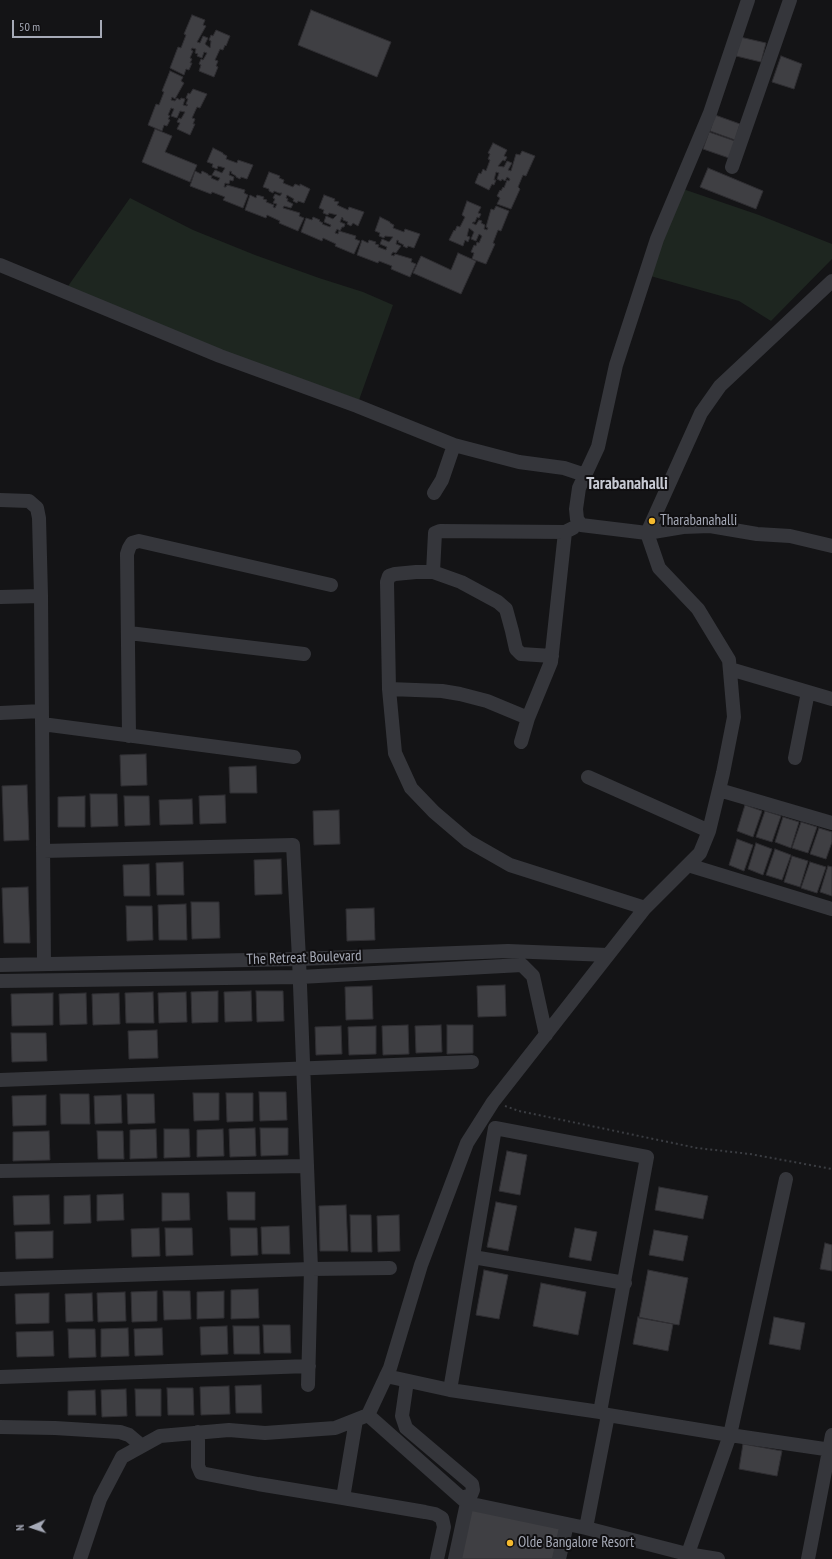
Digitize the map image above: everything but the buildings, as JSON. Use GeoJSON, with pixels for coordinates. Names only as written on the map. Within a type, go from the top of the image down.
{"type":"FeatureCollection","features":[{"type":"Feature","properties":{"kind":"street"},"geometry":{"type":"LineString","coordinates":[[581,525],[577,519],[576,509],[579,488],[598,447],[616,365],[656,239],[710,113],[748,0]]}},
{"type":"Feature","properties":{"kind":"street"},"geometry":{"type":"LineString","coordinates":[[732,167],[790,0]]}},
{"type":"Feature","properties":{"kind":"street"},"geometry":{"type":"LineString","coordinates":[[0,265],[220,356],[357,406],[454,445],[519,462],[564,468],[585,475]]}},
{"type":"Feature","properties":{"kind":"street"},"geometry":{"type":"LineString","coordinates":[[343,1498],[362,1418],[390,1368],[421,1266],[467,1143],[493,1102],[645,908],[700,853],[708,831],[719,790],[734,717],[729,660],[698,609],[659,568],[647,532],[701,413],[720,386],[832,281]]}},
{"type":"Feature","properties":{"kind":"street"},"geometry":{"type":"LineString","coordinates":[[434,493],[444,474],[454,445]]}},
{"type":"Feature","properties":{"kind":"street"},"geometry":{"type":"LineString","coordinates":[[0,500],[29,501],[36,508],[39,518],[44,964]]}},
{"type":"Feature","properties":{"kind":"street"},"geometry":{"type":"LineString","coordinates":[[433,572],[435,533],[440,531],[565,532],[581,525],[647,532],[683,527],[710,526],[757,534],[790,536],[832,546]]}},
{"type":"Feature","properties":{"kind":"street"},"geometry":{"type":"LineString","coordinates":[[521,742],[528,718],[551,662],[565,532]]}},
{"type":"Feature","properties":{"kind":"street"},"geometry":{"type":"LineString","coordinates":[[129,736],[127,554],[132,543],[139,541],[331,585]]}},
{"type":"Feature","properties":{"kind":"street"},"geometry":{"type":"LineString","coordinates":[[552,656],[521,654],[516,649],[506,608],[461,582],[433,572],[401,573],[390,576],[387,582],[389,689],[395,753],[411,788],[434,812],[468,841],[510,864],[645,908]]}},
{"type":"Feature","properties":{"kind":"street"},"geometry":{"type":"LineString","coordinates":[[0,597],[41,596]]}},
{"type":"Feature","properties":{"kind":"street"},"geometry":{"type":"LineString","coordinates":[[129,633],[304,654]]}},
{"type":"Feature","properties":{"kind":"street"},"geometry":{"type":"LineString","coordinates":[[730,669],[832,699]]}},
{"type":"Feature","properties":{"kind":"street"},"geometry":{"type":"LineString","coordinates":[[389,689],[442,691],[460,694],[488,701],[528,718]]}},
{"type":"Feature","properties":{"kind":"street"},"geometry":{"type":"LineString","coordinates":[[795,758],[808,692]]}},
{"type":"Feature","properties":{"kind":"street"},"geometry":{"type":"LineString","coordinates":[[0,713],[42,718],[129,736],[294,758]]}},
{"type":"Feature","properties":{"kind":"street"},"geometry":{"type":"LineString","coordinates":[[588,777],[708,831]]}},
{"type":"Feature","properties":{"kind":"street"},"geometry":{"type":"LineString","coordinates":[[719,790],[832,823]]}},
{"type":"Feature","properties":{"kind":"street"},"geometry":{"type":"LineString","coordinates":[[43,851],[293,845],[300,976],[311,1269],[308,1385]]}},
{"type":"Feature","properties":{"kind":"street"},"geometry":{"type":"LineString","coordinates":[[688,865],[832,909]]}},
{"type":"Feature","properties":{"kind":"street","name":"The Retreat Boulevard"},"geometry":{"type":"LineString","coordinates":[[0,965],[299,959],[508,951],[608,955]]}},
{"type":"Feature","properties":{"kind":"street"},"geometry":{"type":"LineString","coordinates":[[0,981],[300,976],[522,965],[533,976],[546,1035]]}},
{"type":"Feature","properties":{"kind":"street"},"geometry":{"type":"LineString","coordinates":[[0,1080],[472,1062]]}},
{"type":"Feature","properties":{"kind":"street"},"geometry":{"type":"LineString","coordinates":[[450,1390],[495,1128],[647,1157],[625,1283],[586,1528]]}},
{"type":"Feature","properties":{"kind":"street"},"geometry":{"type":"LineString","coordinates":[[0,1172],[307,1166]]}},
{"type":"Feature","properties":{"kind":"street"},"geometry":{"type":"LineString","coordinates":[[687,1556],[730,1435],[786,1179]]}},
{"type":"Feature","properties":{"kind":"street"},"geometry":{"type":"LineString","coordinates":[[473,1257],[625,1283]]}},
{"type":"Feature","properties":{"kind":"street"},"geometry":{"type":"LineString","coordinates":[[0,1279],[311,1269],[390,1268]]}},
{"type":"Feature","properties":{"kind":"street"},"geometry":{"type":"LineString","coordinates":[[0,1377],[309,1366]]}},
{"type":"Feature","properties":{"kind":"street"},"geometry":{"type":"LineString","coordinates":[[386,1376],[450,1390],[831,1450]]}},
{"type":"Feature","properties":{"kind":"street"},"geometry":{"type":"LineString","coordinates":[[407,1381],[402,1407],[403,1422],[409,1431],[472,1484],[473,1490],[471,1495],[465,1500],[455,1559]]}},
{"type":"Feature","properties":{"kind":"street"},"geometry":{"type":"LineString","coordinates":[[80,1559],[100,1498],[122,1457],[160,1436],[229,1430],[265,1433],[335,1428],[362,1418]]}},
{"type":"Feature","properties":{"kind":"street"},"geometry":{"type":"LineString","coordinates":[[362,1418],[465,1500],[586,1528],[687,1556],[718,1559]]}},
{"type":"Feature","properties":{"kind":"street"},"geometry":{"type":"LineString","coordinates":[[0,1427],[54,1428],[120,1432],[129,1435],[142,1446]]}},
{"type":"Feature","properties":{"kind":"street"},"geometry":{"type":"LineString","coordinates":[[198,1432],[198,1466],[201,1473],[435,1514],[442,1518],[444,1527],[437,1559]]}},
{"type":"Feature","properties":{"kind":"street"},"geometry":{"type":"LineString","coordinates":[[808,1559],[831,1450],[832,1435]]}},
{"type":"Feature","properties":{"kind":"street"},"geometry":{"type":"LineString","coordinates":[[559,1559],[567,1524]]}},
{"type":"Feature","properties":{"kind":"path"},"geometry":{"type":"LineString","coordinates":[[493,1102],[519,1111],[675,1144],[750,1154],[832,1169]]}},
{"type":"Feature","properties":{"kind":"shaded area"},"geometry":{"type":"Polygon","coordinates":[[[683,189],[759,215],[832,244],[832,259],[771,321],[739,301],[647,275],[683,189]]]}},
{"type":"Feature","properties":{"kind":"shaded area"},"geometry":{"type":"Polygon","coordinates":[[[130,198],[193,230],[255,255],[363,292],[393,305],[359,400],[210,346],[66,289],[130,198]]]}},
{"type":"Feature","properties":{"kind":"place","name":"Tharabanahalli"},"geometry":{"type":"Point","coordinates":[652,521]}},
{"type":"Feature","properties":{"kind":"place","name":"Olde Bangalore Resort"},"geometry":{"type":"Point","coordinates":[510,1543]}},
{"type":"Feature","properties":{"kind":"district","name":"Tarabanahalli"},"geometry":{"type":"Point","coordinates":[627,484]}}]}
